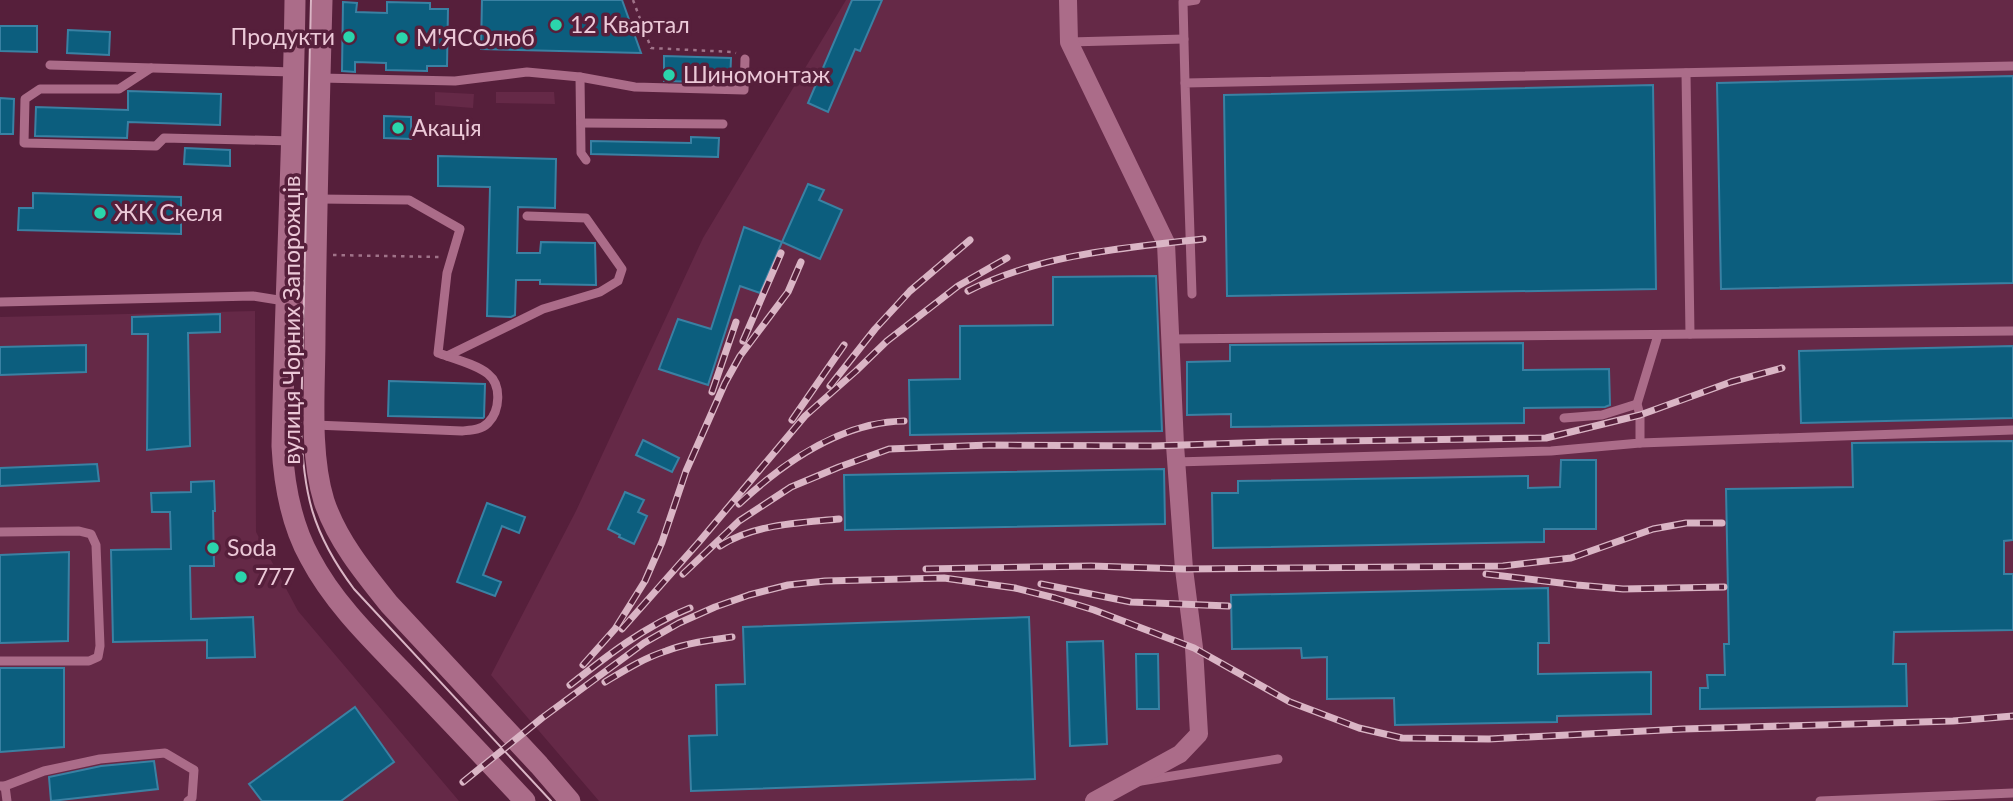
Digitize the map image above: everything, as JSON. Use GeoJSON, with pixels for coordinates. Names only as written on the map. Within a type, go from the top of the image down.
{"type":"FeatureCollection","features":[{"type":"Feature","properties":{"kind":"main road","name":"вулиця Чорних Запорожців"},"geometry":{"type":"LineString","coordinates":[[295,0],[293,141],[285,300],[283,469],[290,508],[301,540],[318,572],[348,613],[519,795]]}},
{"type":"Feature","properties":{"kind":"main road","name":"вулиця Чорних Запорожців"},"geometry":{"type":"LineString","coordinates":[[322,0],[315,425],[320,485],[339,535],[371,582],[570,801]]}},
{"type":"Feature","properties":{"kind":"street"},"geometry":{"type":"LineString","coordinates":[[1068,0],[1069,42],[1166,243],[1176,462],[1184,569],[1194,648],[1199,734],[1180,754],[1094,801]]}},
{"type":"Feature","properties":{"kind":"lane"},"geometry":{"type":"LineString","coordinates":[[1192,294],[1183,2],[1196,0]]}},
{"type":"Feature","properties":{"kind":"lane"},"geometry":{"type":"LineString","coordinates":[[1069,42],[1184,39]]}},
{"type":"Feature","properties":{"kind":"lane"},"geometry":{"type":"LineString","coordinates":[[320,78],[455,81],[527,72],[580,77],[635,87],[744,90],[745,59]]}},
{"type":"Feature","properties":{"kind":"lane"},"geometry":{"type":"LineString","coordinates":[[50,65],[294,72]]}},
{"type":"Feature","properties":{"kind":"lane"},"geometry":{"type":"LineString","coordinates":[[1185,83],[2013,66]]}},
{"type":"Feature","properties":{"kind":"lane"},"geometry":{"type":"LineString","coordinates":[[151,68],[118,89],[40,89],[25,99],[24,143],[156,146],[164,138],[293,141]]}},
{"type":"Feature","properties":{"kind":"lane"},"geometry":{"type":"LineString","coordinates":[[1686,74],[1690,334]]}},
{"type":"Feature","properties":{"kind":"lane"},"geometry":{"type":"LineString","coordinates":[[580,77],[581,152],[586,160]]}},
{"type":"Feature","properties":{"kind":"lane"},"geometry":{"type":"LineString","coordinates":[[581,123],[723,124]]}},
{"type":"Feature","properties":{"kind":"lane"},"geometry":{"type":"LineString","coordinates":[[315,425],[462,431],[480,428],[489,422],[498,400],[498,386],[488,373],[438,353],[447,273],[460,229],[409,200],[318,199]]}},
{"type":"Feature","properties":{"kind":"lane"},"geometry":{"type":"LineString","coordinates":[[447,356],[542,309],[600,292],[618,281],[622,269],[586,218],[527,216]]}},
{"type":"Feature","properties":{"kind":"lane"},"geometry":{"type":"LineString","coordinates":[[0,302],[253,296],[297,303],[316,302]]}},
{"type":"Feature","properties":{"kind":"lane"},"geometry":{"type":"LineString","coordinates":[[1171,339],[2013,331]]}},
{"type":"Feature","properties":{"kind":"lane"},"geometry":{"type":"LineString","coordinates":[[1640,443],[1640,415],[1637,404],[1658,335]]}},
{"type":"Feature","properties":{"kind":"lane"},"geometry":{"type":"LineString","coordinates":[[1564,418],[1602,415],[1637,404]]}},
{"type":"Feature","properties":{"kind":"lane"},"geometry":{"type":"LineString","coordinates":[[1176,462],[1551,451],[1640,443],[2013,430]]}},
{"type":"Feature","properties":{"kind":"lane"},"geometry":{"type":"LineString","coordinates":[[0,533],[79,531],[91,534],[96,545],[100,646],[98,657],[89,661],[0,661]]}},
{"type":"Feature","properties":{"kind":"lane"},"geometry":{"type":"LineString","coordinates":[[7,801],[3,786],[44,771],[100,759],[164,752],[194,770],[192,798],[188,801]]}},
{"type":"Feature","properties":{"kind":"lane"},"geometry":{"type":"LineString","coordinates":[[1129,783],[1278,759]]}},
{"type":"Feature","properties":{"kind":"lane"},"geometry":{"type":"LineString","coordinates":[[1820,801],[2013,793]]}},
{"type":"Feature","properties":{"kind":"path"},"geometry":{"type":"LineString","coordinates":[[633,0],[651,48],[733,52],[745,59]]}},
{"type":"Feature","properties":{"kind":"path"},"geometry":{"type":"LineString","coordinates":[[316,254],[452,257]]}},
{"type":"Feature","properties":{"kind":"shaded area"},"geometry":{"type":"Polygon","coordinates":[[[846,0],[2013,0],[2013,801],[599,801],[491,675],[576,511],[703,238],[846,0]]]}},
{"type":"Feature","properties":{"kind":"shaded area"},"geometry":{"type":"Polygon","coordinates":[[[435,92],[474,94],[473,108],[435,105],[435,92]]]}},
{"type":"Feature","properties":{"kind":"shaded area"},"geometry":{"type":"Polygon","coordinates":[[[496,92],[554,92],[555,104],[496,103],[496,92]]]}},
{"type":"Feature","properties":{"kind":"shaded area"},"geometry":{"type":"Polygon","coordinates":[[[255,311],[256,532],[298,611],[459,801],[0,801],[0,317],[255,311]]]}},
{"type":"Feature","properties":{"kind":"building","name":"12 Квартал"},"geometry":{"type":"Polygon","coordinates":[[[482,0],[622,0],[641,53],[481,49],[482,0]]]}},
{"type":"Feature","properties":{"kind":"building"},"geometry":{"type":"Polygon","coordinates":[[[852,0],[882,0],[860,51],[855,49],[828,112],[808,103],[852,0]]]}},
{"type":"Feature","properties":{"kind":"building","name":"М'ЯСОлюб"},"geometry":{"type":"Polygon","coordinates":[[[343,2],[357,3],[356,12],[387,13],[387,2],[430,3],[430,9],[448,9],[447,66],[427,66],[427,71],[386,70],[386,63],[355,62],[355,72],[342,71],[343,2]]]}},
{"type":"Feature","properties":{"kind":"building"},"geometry":{"type":"Polygon","coordinates":[[[0,26],[37,26],[37,52],[0,51],[0,26]]]}},
{"type":"Feature","properties":{"kind":"building"},"geometry":{"type":"Polygon","coordinates":[[[68,30],[110,32],[109,55],[67,53],[68,30]]]}},
{"type":"Feature","properties":{"kind":"building"},"geometry":{"type":"Polygon","coordinates":[[[664,56],[731,58],[730,83],[664,81],[664,56]]]}},
{"type":"Feature","properties":{"kind":"building"},"geometry":{"type":"Polygon","coordinates":[[[2013,76],[2013,283],[1721,289],[1717,83],[2013,76]]]}},
{"type":"Feature","properties":{"kind":"building"},"geometry":{"type":"Polygon","coordinates":[[[1653,85],[1656,289],[1227,296],[1224,95],[1653,85]]]}},
{"type":"Feature","properties":{"kind":"building"},"geometry":{"type":"Polygon","coordinates":[[[128,91],[221,94],[220,125],[128,122],[127,138],[35,136],[36,107],[128,110],[128,91]]]}},
{"type":"Feature","properties":{"kind":"building"},"geometry":{"type":"Polygon","coordinates":[[[0,98],[14,99],[13,134],[0,134],[0,98]]]}},
{"type":"Feature","properties":{"kind":"building","name":"Акація"},"geometry":{"type":"Polygon","coordinates":[[[384,116],[411,117],[411,139],[384,138],[384,116]]]}},
{"type":"Feature","properties":{"kind":"building"},"geometry":{"type":"Polygon","coordinates":[[[691,137],[719,138],[718,157],[591,154],[591,141],[691,143],[691,137]]]}},
{"type":"Feature","properties":{"kind":"building"},"geometry":{"type":"Polygon","coordinates":[[[185,148],[230,150],[230,166],[184,164],[185,148]]]}},
{"type":"Feature","properties":{"kind":"building"},"geometry":{"type":"Polygon","coordinates":[[[438,156],[556,159],[555,208],[518,207],[517,253],[540,253],[541,242],[595,243],[596,285],[540,284],[540,280],[516,280],[515,315],[487,316],[490,187],[438,186],[438,156]]]}},
{"type":"Feature","properties":{"kind":"building"},"geometry":{"type":"Polygon","coordinates":[[[808,184],[824,190],[819,200],[842,210],[820,259],[782,242],[808,184]]]}},
{"type":"Feature","properties":{"kind":"building","name":"ЖК Скеля"},"geometry":{"type":"Polygon","coordinates":[[[33,193],[181,197],[181,234],[18,230],[19,208],[33,208],[33,193]]]}},
{"type":"Feature","properties":{"kind":"building"},"geometry":{"type":"Polygon","coordinates":[[[744,227],[782,242],[760,293],[740,286],[708,385],[659,369],[678,319],[711,329],[744,227]]]}},
{"type":"Feature","properties":{"kind":"building"},"geometry":{"type":"Polygon","coordinates":[[[1156,276],[1162,431],[910,435],[909,380],[960,379],[960,326],[1053,325],[1053,277],[1156,276]]]}},
{"type":"Feature","properties":{"kind":"building"},"geometry":{"type":"Polygon","coordinates":[[[220,314],[220,332],[188,333],[190,446],[147,450],[148,334],[132,334],[132,317],[220,314]]]}},
{"type":"Feature","properties":{"kind":"building"},"geometry":{"type":"Polygon","coordinates":[[[1523,343],[1523,370],[1609,369],[1610,405],[1524,408],[1524,423],[1231,427],[1231,414],[1187,415],[1187,362],[1230,361],[1230,345],[1523,343]]]}},
{"type":"Feature","properties":{"kind":"building"},"geometry":{"type":"Polygon","coordinates":[[[86,345],[86,372],[0,375],[0,347],[86,345]]]}},
{"type":"Feature","properties":{"kind":"building"},"geometry":{"type":"Polygon","coordinates":[[[2013,346],[2013,418],[1801,423],[1799,351],[2013,346]]]}},
{"type":"Feature","properties":{"kind":"building"},"geometry":{"type":"Polygon","coordinates":[[[389,381],[485,384],[484,417],[388,416],[389,381]]]}},
{"type":"Feature","properties":{"kind":"building"},"geometry":{"type":"Polygon","coordinates":[[[643,440],[679,458],[672,472],[636,455],[643,440]]]}},
{"type":"Feature","properties":{"kind":"building"},"geometry":{"type":"Polygon","coordinates":[[[2013,441],[2013,540],[2004,541],[2004,574],[2013,574],[2013,630],[1894,632],[1893,664],[1906,664],[1907,706],[1700,709],[1700,688],[1708,688],[1707,675],[1725,675],[1724,644],[1729,644],[1726,489],[1853,487],[1852,443],[2013,441]]]}},
{"type":"Feature","properties":{"kind":"building"},"geometry":{"type":"Polygon","coordinates":[[[1561,460],[1596,460],[1596,529],[1544,529],[1544,542],[1213,548],[1212,493],[1238,493],[1238,481],[1528,476],[1528,488],[1560,487],[1561,460]]]}},
{"type":"Feature","properties":{"kind":"building"},"geometry":{"type":"Polygon","coordinates":[[[97,464],[99,481],[0,486],[0,468],[97,464]]]}},
{"type":"Feature","properties":{"kind":"building"},"geometry":{"type":"Polygon","coordinates":[[[1164,469],[1165,524],[845,530],[844,475],[1164,469]]]}},
{"type":"Feature","properties":{"kind":"building"},"geometry":{"type":"Polygon","coordinates":[[[214,481],[214,566],[190,566],[191,619],[253,617],[255,657],[207,658],[207,640],[113,642],[111,550],[171,549],[170,512],[152,512],[151,493],[191,492],[191,482],[214,481]]]}},
{"type":"Feature","properties":{"kind":"building"},"geometry":{"type":"Polygon","coordinates":[[[625,492],[644,500],[638,512],[647,516],[634,544],[608,529],[625,492]]]}},
{"type":"Feature","properties":{"kind":"building"},"geometry":{"type":"Polygon","coordinates":[[[487,503],[525,517],[519,533],[502,526],[483,575],[501,582],[495,596],[457,582],[487,503]]]}},
{"type":"Feature","properties":{"kind":"building"},"geometry":{"type":"Polygon","coordinates":[[[69,552],[68,641],[0,643],[0,555],[69,552]]]}},
{"type":"Feature","properties":{"kind":"building"},"geometry":{"type":"Polygon","coordinates":[[[1548,588],[1549,643],[1538,643],[1538,674],[1651,672],[1651,714],[1557,716],[1557,722],[1395,725],[1394,698],[1327,699],[1327,657],[1302,658],[1301,648],[1232,649],[1231,595],[1548,588]]]}},
{"type":"Feature","properties":{"kind":"building"},"geometry":{"type":"Polygon","coordinates":[[[1029,617],[1035,779],[691,791],[689,736],[717,735],[716,685],[745,684],[743,627],[1029,617]]]}},
{"type":"Feature","properties":{"kind":"building"},"geometry":{"type":"Polygon","coordinates":[[[1103,641],[1107,744],[1070,746],[1067,642],[1103,641]]]}},
{"type":"Feature","properties":{"kind":"building"},"geometry":{"type":"Polygon","coordinates":[[[1136,654],[1158,654],[1159,709],[1137,709],[1136,654]]]}},
{"type":"Feature","properties":{"kind":"building"},"geometry":{"type":"Polygon","coordinates":[[[0,668],[64,668],[64,747],[0,752],[0,668]]]}},
{"type":"Feature","properties":{"kind":"building"},"geometry":{"type":"Polygon","coordinates":[[[355,707],[394,762],[341,801],[262,801],[249,784],[355,707]]]}},
{"type":"Feature","properties":{"kind":"building"},"geometry":{"type":"Polygon","coordinates":[[[154,761],[158,789],[51,801],[49,777],[101,766],[154,761]]]}},
{"type":"Feature","properties":{"kind":"tram line"},"geometry":{"type":"LineString","coordinates":[[311,0],[301,424],[304,471],[312,511],[328,549],[354,589],[551,801]]}},
{"type":"Feature","properties":{"kind":"railway"},"geometry":{"type":"LineString","coordinates":[[968,291],[996,279],[1054,261],[1113,250],[1203,239]]}},
{"type":"Feature","properties":{"kind":"railway"},"geometry":{"type":"LineString","coordinates":[[830,386],[875,329],[910,291],[970,240]]}},
{"type":"Feature","properties":{"kind":"railway"},"geometry":{"type":"LineString","coordinates":[[743,341],[781,253]]}},
{"type":"Feature","properties":{"kind":"railway"},"geometry":{"type":"LineString","coordinates":[[622,629],[805,416],[887,341],[958,286],[1007,258]]}},
{"type":"Feature","properties":{"kind":"railway"},"geometry":{"type":"LineString","coordinates":[[583,665],[615,629],[645,581],[662,542],[686,471],[725,383],[740,356],[788,292],[801,262]]}},
{"type":"Feature","properties":{"kind":"railway"},"geometry":{"type":"LineString","coordinates":[[712,392],[736,322]]}},
{"type":"Feature","properties":{"kind":"railway"},"geometry":{"type":"LineString","coordinates":[[792,420],[844,345]]}},
{"type":"Feature","properties":{"kind":"railway"},"geometry":{"type":"LineString","coordinates":[[683,574],[739,521],[791,487],[889,449],[989,445],[1153,446],[1546,438],[1640,415],[1731,382],[1782,368]]}},
{"type":"Feature","properties":{"kind":"railway"},"geometry":{"type":"LineString","coordinates":[[739,504],[775,473],[815,447],[858,428],[904,421]]}},
{"type":"Feature","properties":{"kind":"railway"},"geometry":{"type":"LineString","coordinates":[[720,546],[762,529],[839,519]]}},
{"type":"Feature","properties":{"kind":"railway"},"geometry":{"type":"LineString","coordinates":[[926,569],[1091,566],[1184,569],[1503,566],[1571,558],[1653,529],[1686,523],[1722,523]]}},
{"type":"Feature","properties":{"kind":"railway"},"geometry":{"type":"LineString","coordinates":[[1486,574],[1623,589],[1724,587]]}},
{"type":"Feature","properties":{"kind":"railway"},"geometry":{"type":"LineString","coordinates":[[463,782],[542,718],[644,643],[679,623],[749,595],[788,585],[825,581],[944,578],[1015,588],[1055,598],[1194,648],[1290,702],[1359,728],[1402,738],[1489,739],[1683,729],[1953,721],[2013,716]]}},
{"type":"Feature","properties":{"kind":"railway"},"geometry":{"type":"LineString","coordinates":[[1041,584],[1131,602],[1228,606]]}},
{"type":"Feature","properties":{"kind":"railway"},"geometry":{"type":"LineString","coordinates":[[570,685],[642,632],[690,608]]}},
{"type":"Feature","properties":{"kind":"railway"},"geometry":{"type":"LineString","coordinates":[[605,682],[674,648],[732,637]]}},
{"type":"Feature","properties":{"kind":"place","name":"12 Квартал"},"geometry":{"type":"Point","coordinates":[556,25]}},
{"type":"Feature","properties":{"kind":"place","name":"Продукти"},"geometry":{"type":"Point","coordinates":[349,37]}},
{"type":"Feature","properties":{"kind":"place","name":"М'ЯСОлюб"},"geometry":{"type":"Point","coordinates":[402,38]}},
{"type":"Feature","properties":{"kind":"place","name":"Шиномонтаж"},"geometry":{"type":"Point","coordinates":[669,75]}},
{"type":"Feature","properties":{"kind":"place","name":"Акація"},"geometry":{"type":"Point","coordinates":[398,128]}},
{"type":"Feature","properties":{"kind":"place","name":"ЖК Скеля"},"geometry":{"type":"Point","coordinates":[100,213]}},
{"type":"Feature","properties":{"kind":"place","name":"Soda"},"geometry":{"type":"Point","coordinates":[213,548]}},
{"type":"Feature","properties":{"kind":"place","name":"777"},"geometry":{"type":"Point","coordinates":[241,577]}}]}
